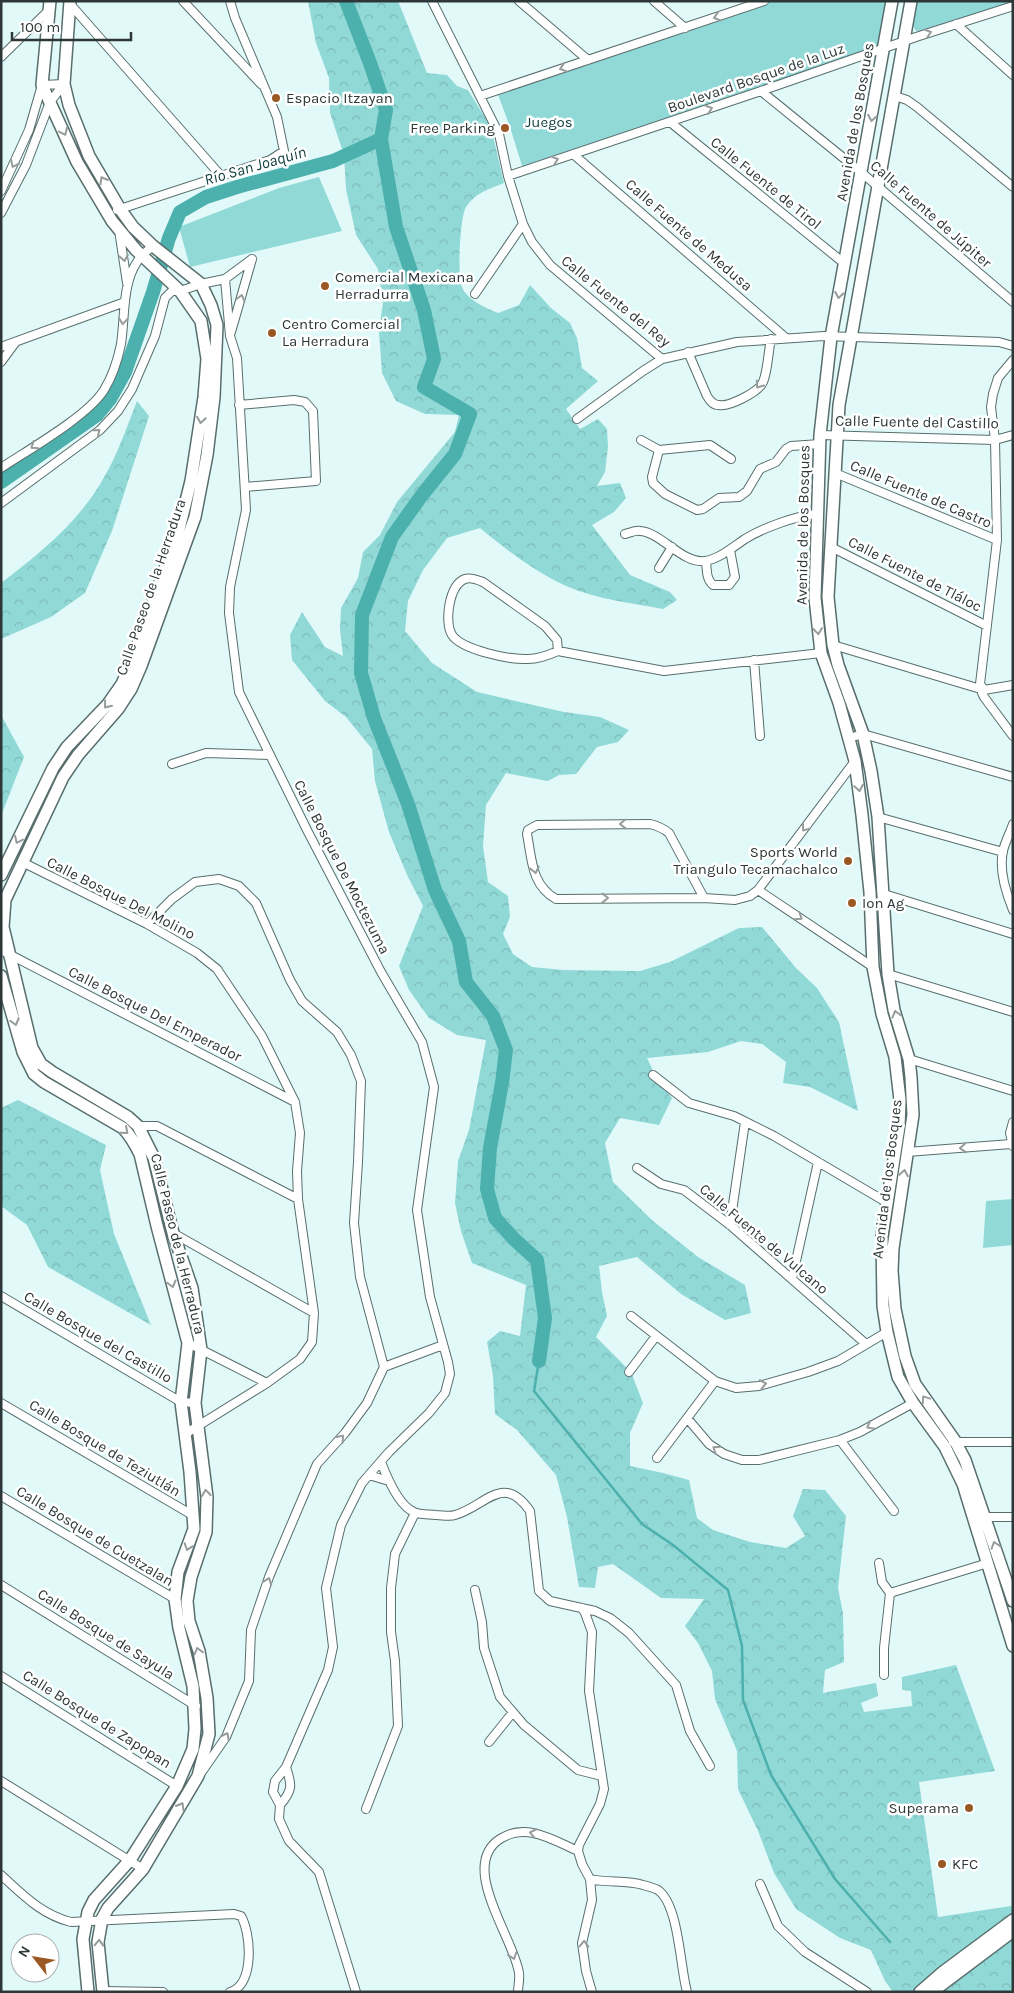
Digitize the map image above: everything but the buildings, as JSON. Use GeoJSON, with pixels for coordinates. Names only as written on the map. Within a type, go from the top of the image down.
{"type":"FeatureCollection","features":[{"type":"Feature","properties":{"kind":"main road","name":"Avenida de los Bosques"},"geometry":{"type":"LineString","coordinates":[[892,1],[831,336],[820,440],[815,598],[821,653],[850,738],[855,761],[870,892],[873,967],[882,1014],[895,1057],[900,1100],[899,1127],[882,1236],[882,1306],[887,1332],[898,1377],[913,1403],[965,1460],[1012,1594]]}},
{"type":"Feature","properties":{"kind":"main road","name":"Avenida de los Bosques"},"geometry":{"type":"LineString","coordinates":[[911,1],[843,379],[836,435],[828,598],[832,645],[863,734],[878,817],[888,974],[894,1010],[909,1059],[913,1115],[893,1248],[892,1271],[895,1309],[905,1356],[915,1384],[950,1444],[1013,1646]]}},
{"type":"Feature","properties":{"kind":"main road","name":"Calle Paseo de la Herradura"},"geometry":{"type":"LineString","coordinates":[[70,3],[64,84],[69,104],[89,156],[120,209],[134,227],[153,246],[201,284],[211,305],[217,325],[214,398],[207,455],[195,517],[131,689],[118,709],[78,755],[63,777],[5,900],[3,927],[5,952],[32,1048],[41,1064],[128,1117],[138,1126],[154,1158],[173,1233],[192,1288],[201,1350],[195,1403],[207,1497],[206,1532],[191,1577],[187,1600],[189,1621],[199,1651],[207,1698],[209,1734],[198,1776],[143,1868],[108,1908],[102,1919],[98,1942],[103,1991]]}},
{"type":"Feature","properties":{"kind":"main road"},"geometry":{"type":"LineString","coordinates":[[42,85],[50,6]]}},
{"type":"Feature","properties":{"kind":"main road"},"geometry":{"type":"LineString","coordinates":[[45,55],[51,63],[65,65]]}},
{"type":"Feature","properties":{"kind":"main road","name":"Calle Paseo de la Herradura"},"geometry":{"type":"LineString","coordinates":[[1,876],[54,768],[67,747],[108,704],[122,684],[132,661],[179,529],[191,481],[204,397],[207,359],[201,321],[180,291],[143,256],[109,215],[77,162],[42,85]]}},
{"type":"Feature","properties":{"kind":"main road"},"geometry":{"type":"LineString","coordinates":[[877,85],[896,92]]}},
{"type":"Feature","properties":{"kind":"main road","name":"Calle Paseo de la Herradura"},"geometry":{"type":"LineString","coordinates":[[1,976],[23,1052],[34,1074],[44,1082],[123,1128],[136,1144],[188,1343],[181,1402],[194,1529],[178,1572],[176,1600],[179,1628],[196,1706],[193,1749],[177,1786],[130,1860],[94,1900],[85,1923],[83,1939],[88,1992]]}},
{"type":"Feature","properties":{"kind":"main road"},"geometry":{"type":"LineString","coordinates":[[920,1992],[943,1972],[1011,1925]]}},
{"type":"Feature","properties":{"kind":"main road"},"geometry":{"type":"LineString","coordinates":[[932,1992],[1011,1925]]}},
{"type":"Feature","properties":{"kind":"street"},"geometry":{"type":"LineString","coordinates":[[183,1],[264,88]]}},
{"type":"Feature","properties":{"kind":"street"},"geometry":{"type":"LineString","coordinates":[[109,215],[120,209],[270,160],[284,151],[277,117],[230,1]]}},
{"type":"Feature","properties":{"kind":"street","name":"Calle Fuente del Rey"},"geometry":{"type":"LineString","coordinates":[[432,1],[499,134],[508,176],[523,224],[532,242],[550,265],[662,359],[737,342],[831,336],[999,342],[1013,346]]}},
{"type":"Feature","properties":{"kind":"street"},"geometry":{"type":"LineString","coordinates":[[519,1],[588,60]]}},
{"type":"Feature","properties":{"kind":"street"},"geometry":{"type":"LineString","coordinates":[[654,1],[685,28]]}},
{"type":"Feature","properties":{"kind":"street"},"geometry":{"type":"LineString","coordinates":[[480,96],[764,1]]}},
{"type":"Feature","properties":{"kind":"street"},"geometry":{"type":"LineString","coordinates":[[70,3],[222,177]]}},
{"type":"Feature","properties":{"kind":"street"},"geometry":{"type":"LineString","coordinates":[[1,57],[33,26],[50,6]]}},
{"type":"Feature","properties":{"kind":"street","name":"Boulevard Bosque de la Luz"},"geometry":{"type":"LineString","coordinates":[[508,176],[1013,6]]}},
{"type":"Feature","properties":{"kind":"street"},"geometry":{"type":"LineString","coordinates":[[956,24],[1013,74]]}},
{"type":"Feature","properties":{"kind":"street"},"geometry":{"type":"LineString","coordinates":[[1,191],[29,130],[42,85],[64,84]]}},
{"type":"Feature","properties":{"kind":"street"},"geometry":{"type":"LineString","coordinates":[[1,213],[26,165],[50,102],[64,84]]}},
{"type":"Feature","properties":{"kind":"street","name":"Calle Fuente de Júpiter"},"geometry":{"type":"LineString","coordinates":[[761,92],[862,173],[1013,302]]}},
{"type":"Feature","properties":{"kind":"street"},"geometry":{"type":"LineString","coordinates":[[896,92],[1013,187]]}},
{"type":"Feature","properties":{"kind":"street","name":"Calle Fuente de Tirol"},"geometry":{"type":"LineString","coordinates":[[670,122],[845,264]]}},
{"type":"Feature","properties":{"kind":"street","name":"Calle Fuente de Medusa"},"geometry":{"type":"LineString","coordinates":[[573,154],[786,338]]}},
{"type":"Feature","properties":{"kind":"street"},"geometry":{"type":"LineString","coordinates":[[475,294],[523,224]]}},
{"type":"Feature","properties":{"kind":"street","name":"Calle Paseo de la Herradura"},"geometry":{"type":"LineString","coordinates":[[118,228],[125,264],[127,288]]}},
{"type":"Feature","properties":{"kind":"street"},"geometry":{"type":"LineString","coordinates":[[1,468],[94,403],[103,391],[112,375],[121,345],[127,288],[135,265],[153,246]]}},
{"type":"Feature","properties":{"kind":"street"},"geometry":{"type":"LineString","coordinates":[[1,502],[100,430],[118,411],[132,389],[155,336],[166,298],[172,291],[180,291],[225,279],[252,259],[230,336],[217,325],[202,328]]}},
{"type":"Feature","properties":{"kind":"street","name":"Calle Bosque De Moctezuma"},"geometry":{"type":"LineString","coordinates":[[225,279],[230,336],[237,358],[246,510],[230,587],[230,623],[239,692],[381,972],[422,1042],[434,1087],[417,1210],[430,1297],[450,1374],[446,1393],[362,1483],[341,1525],[326,1588],[333,1648],[328,1670],[286,1767],[275,1781],[273,1792],[280,1805]]}},
{"type":"Feature","properties":{"kind":"street"},"geometry":{"type":"LineString","coordinates":[[1,347],[125,302]]}},
{"type":"Feature","properties":{"kind":"street"},"geometry":{"type":"LineString","coordinates":[[688,352],[710,402],[724,406],[752,394],[763,384],[770,339]]}},
{"type":"Feature","properties":{"kind":"street"},"geometry":{"type":"LineString","coordinates":[[1,362],[15,343]]}},
{"type":"Feature","properties":{"kind":"street"},"geometry":{"type":"LineString","coordinates":[[577,419],[643,370],[662,359]]}},
{"type":"Feature","properties":{"kind":"street"},"geometry":{"type":"LineString","coordinates":[[1013,360],[998,378],[992,394],[997,540],[980,679],[980,684],[984,690],[982,693],[984,698],[1013,736]]}},
{"type":"Feature","properties":{"kind":"street"},"geometry":{"type":"LineString","coordinates":[[239,405],[294,400],[305,402],[313,410],[316,481],[244,487]]}},
{"type":"Feature","properties":{"kind":"street","name":"Calle Fuente del Castillo"},"geometry":{"type":"LineString","coordinates":[[659,450],[652,477],[653,483],[665,494],[697,510],[703,509],[719,498],[733,498],[747,491],[760,469],[776,462],[786,449],[791,446],[836,435],[995,440],[1013,435]]}},
{"type":"Feature","properties":{"kind":"street"},"geometry":{"type":"LineString","coordinates":[[641,440],[659,450],[710,445],[731,459]]}},
{"type":"Feature","properties":{"kind":"street","name":"Calle Fuente de Castro"},"geometry":{"type":"LineString","coordinates":[[835,473],[997,540]]}},
{"type":"Feature","properties":{"kind":"street"},"geometry":{"type":"LineString","coordinates":[[625,534],[637,530],[646,531],[691,558],[706,561],[730,550],[756,533],[800,517],[817,514]]}},
{"type":"Feature","properties":{"kind":"street"},"geometry":{"type":"LineString","coordinates":[[659,568],[672,547]]}},
{"type":"Feature","properties":{"kind":"street","name":"Calle Fuente de Tláloc"},"geometry":{"type":"LineString","coordinates":[[831,547],[987,626]]}},
{"type":"Feature","properties":{"kind":"street"},"geometry":{"type":"LineString","coordinates":[[706,561],[710,582],[713,585],[729,585],[735,577],[730,550]]}},
{"type":"Feature","properties":{"kind":"street"},"geometry":{"type":"LineString","coordinates":[[558,651],[557,640],[545,626],[483,582],[465,578],[457,584],[452,593],[448,614],[448,626],[453,636],[462,644],[513,658],[528,659],[546,656],[558,651],[664,671],[821,653]]}},
{"type":"Feature","properties":{"kind":"street"},"geometry":{"type":"LineString","coordinates":[[832,645],[984,690],[1013,685]]}},
{"type":"Feature","properties":{"kind":"street"},"geometry":{"type":"LineString","coordinates":[[754,660],[760,736]]}},
{"type":"Feature","properties":{"kind":"street"},"geometry":{"type":"LineString","coordinates":[[850,738],[863,734],[1013,777]]}},
{"type":"Feature","properties":{"kind":"street"},"geometry":{"type":"LineString","coordinates":[[172,764],[206,753],[270,755]]}},
{"type":"Feature","properties":{"kind":"street"},"geometry":{"type":"LineString","coordinates":[[704,898],[669,834],[657,825],[537,825],[528,830],[527,834],[537,881],[543,889],[556,899],[704,898],[735,900],[750,896],[758,890],[855,761]]}},
{"type":"Feature","properties":{"kind":"street"},"geometry":{"type":"LineString","coordinates":[[878,817],[1003,852]]}},
{"type":"Feature","properties":{"kind":"street"},"geometry":{"type":"LineString","coordinates":[[1013,824],[1003,852],[1003,874],[1008,899],[1013,910]]}},
{"type":"Feature","properties":{"kind":"street","name":"Calle Bosque Del Molino"},"geometry":{"type":"LineString","coordinates":[[22,862],[146,924],[197,953],[217,969],[262,1036],[296,1102],[300,1133],[297,1171],[298,1199],[314,1313],[312,1342],[300,1359],[267,1383],[185,1434]]}},
{"type":"Feature","properties":{"kind":"street"},"geometry":{"type":"LineString","coordinates":[[146,924],[172,899],[195,882],[218,879],[239,886],[256,903],[290,980],[302,1001],[337,1032],[351,1055],[361,1081],[354,1223],[360,1277],[384,1367],[367,1403],[345,1433],[317,1464],[269,1577],[251,1630],[249,1681],[226,1737],[198,1776]]}},
{"type":"Feature","properties":{"kind":"street"},"geometry":{"type":"LineString","coordinates":[[758,890],[873,967]]}},
{"type":"Feature","properties":{"kind":"street"},"geometry":{"type":"LineString","coordinates":[[884,894],[1013,934]]}},
{"type":"Feature","properties":{"kind":"street","name":"Calle Bosque Del Emperador"},"geometry":{"type":"LineString","coordinates":[[5,952],[296,1102]]}},
{"type":"Feature","properties":{"kind":"street"},"geometry":{"type":"LineString","coordinates":[[888,974],[1013,1012]]}},
{"type":"Feature","properties":{"kind":"street"},"geometry":{"type":"LineString","coordinates":[[909,1059],[1013,1091]]}},
{"type":"Feature","properties":{"kind":"street"},"geometry":{"type":"LineString","coordinates":[[653,1075],[689,1103],[734,1116],[774,1136],[886,1202]]}},
{"type":"Feature","properties":{"kind":"street"},"geometry":{"type":"LineString","coordinates":[[730,1225],[745,1122]]}},
{"type":"Feature","properties":{"kind":"street"},"geometry":{"type":"LineString","coordinates":[[907,1152],[1012,1145],[1010,1133],[1013,1122]]}},
{"type":"Feature","properties":{"kind":"street"},"geometry":{"type":"LineString","coordinates":[[138,1126],[157,1126],[298,1199]]}},
{"type":"Feature","properties":{"kind":"street"},"geometry":{"type":"LineString","coordinates":[[792,1279],[818,1162]]}},
{"type":"Feature","properties":{"kind":"street","name":"Calle Fuente de Vulcano"},"geometry":{"type":"LineString","coordinates":[[637,1168],[661,1184],[684,1190],[730,1225],[866,1344]]}},
{"type":"Feature","properties":{"kind":"street"},"geometry":{"type":"LineString","coordinates":[[173,1233],[314,1313]]}},
{"type":"Feature","properties":{"kind":"street","name":"Calle Bosque del Castillo"},"geometry":{"type":"LineString","coordinates":[[1,1296],[181,1402]]}},
{"type":"Feature","properties":{"kind":"street"},"geometry":{"type":"LineString","coordinates":[[631,1316],[715,1381],[736,1388],[759,1386],[838,1361],[887,1332]]}},
{"type":"Feature","properties":{"kind":"street"},"geometry":{"type":"LineString","coordinates":[[629,1372],[656,1336]]}},
{"type":"Feature","properties":{"kind":"street"},"geometry":{"type":"LineString","coordinates":[[188,1343],[267,1383]]}},
{"type":"Feature","properties":{"kind":"street"},"geometry":{"type":"LineString","coordinates":[[384,1367],[443,1346]]}},
{"type":"Feature","properties":{"kind":"street"},"geometry":{"type":"LineString","coordinates":[[657,1458],[715,1381]]}},
{"type":"Feature","properties":{"kind":"street","name":"Calle Bosque de Teziutlán"},"geometry":{"type":"LineString","coordinates":[[1,1402],[194,1516]]}},
{"type":"Feature","properties":{"kind":"street"},"geometry":{"type":"LineString","coordinates":[[181,1402],[195,1403]]}},
{"type":"Feature","properties":{"kind":"street"},"geometry":{"type":"LineString","coordinates":[[687,1418],[709,1444],[724,1454],[742,1460],[759,1460],[840,1440],[860,1432],[913,1403]]}},
{"type":"Feature","properties":{"kind":"street"},"geometry":{"type":"LineString","coordinates":[[840,1440],[894,1511]]}},
{"type":"Feature","properties":{"kind":"street"},"geometry":{"type":"LineString","coordinates":[[950,1444],[1013,1442]]}},
{"type":"Feature","properties":{"kind":"street"},"geometry":{"type":"LineString","coordinates":[[381,1462],[389,1481],[405,1505],[415,1513],[454,1516],[496,1493],[505,1492],[523,1501],[530,1511],[539,1592],[550,1601],[595,1611],[610,1618],[629,1633],[676,1685],[690,1731],[710,1766]]}},
{"type":"Feature","properties":{"kind":"street"},"geometry":{"type":"LineString","coordinates":[[369,1475],[389,1481]]}},
{"type":"Feature","properties":{"kind":"street","name":"Calle Bosque de Cuetzalan"},"geometry":{"type":"LineString","coordinates":[[1,1496],[176,1600]]}},
{"type":"Feature","properties":{"kind":"street"},"geometry":{"type":"LineString","coordinates":[[366,1809],[398,1726],[395,1661],[390,1632],[391,1588],[395,1554],[415,1513]]}},
{"type":"Feature","properties":{"kind":"street"},"geometry":{"type":"LineString","coordinates":[[985,1517],[1013,1517]]}},
{"type":"Feature","properties":{"kind":"street"},"geometry":{"type":"LineString","coordinates":[[879,1563],[882,1582],[890,1593],[884,1648],[884,1675]]}},
{"type":"Feature","properties":{"kind":"street"},"geometry":{"type":"LineString","coordinates":[[890,1593],[988,1563]]}},
{"type":"Feature","properties":{"kind":"street","name":"Calle Bosque de Sayula"},"geometry":{"type":"LineString","coordinates":[[1,1585],[196,1706]]}},
{"type":"Feature","properties":{"kind":"street"},"geometry":{"type":"LineString","coordinates":[[475,1590],[482,1622],[484,1648],[500,1697],[524,1725],[578,1770],[602,1776]]}},
{"type":"Feature","properties":{"kind":"street"},"geometry":{"type":"LineString","coordinates":[[582,1608],[592,1632],[589,1691],[604,1789],[600,1804],[578,1845],[578,1851],[590,1879],[592,1900],[582,1943],[586,1971],[592,1992]]}},
{"type":"Feature","properties":{"kind":"street","name":"Calle Bosque de Zapopan"},"geometry":{"type":"LineString","coordinates":[[1,1676],[177,1786]]}},
{"type":"Feature","properties":{"kind":"street"},"geometry":{"type":"LineString","coordinates":[[490,1742],[513,1712]]}},
{"type":"Feature","properties":{"kind":"street"},"geometry":{"type":"LineString","coordinates":[[286,1767],[291,1784],[289,1794],[280,1805],[279,1819],[289,1841],[319,1872],[356,1992]]}},
{"type":"Feature","properties":{"kind":"street"},"geometry":{"type":"LineString","coordinates":[[1,1781],[143,1868]]}},
{"type":"Feature","properties":{"kind":"street"},"geometry":{"type":"LineString","coordinates":[[518,1992],[519,1973],[506,1936],[491,1904],[484,1875],[486,1856],[495,1842],[507,1834],[524,1831],[542,1834],[578,1851]]}},
{"type":"Feature","properties":{"kind":"street"},"geometry":{"type":"LineString","coordinates":[[1,1875],[47,1914],[71,1922],[85,1923],[102,1919],[234,1914],[241,1916],[245,1923],[249,1962],[246,1978],[240,1986],[230,1992]]}},
{"type":"Feature","properties":{"kind":"street"},"geometry":{"type":"LineString","coordinates":[[590,1879],[604,1882],[642,1884],[658,1890],[669,1904],[677,1933],[688,1992]]}},
{"type":"Feature","properties":{"kind":"street"},"geometry":{"type":"LineString","coordinates":[[760,1884],[778,1926],[805,1952],[867,1992]]}},
{"type":"Feature","properties":{"kind":"street"},"geometry":{"type":"LineString","coordinates":[[103,1991],[163,1992]]}},
{"type":"Feature","properties":{"kind":"green space"},"geometry":{"type":"Polygon","coordinates":[[[308,1],[398,1],[427,73],[447,75],[457,86],[468,90],[491,127],[504,183],[478,195],[466,207],[462,222],[460,247],[460,281],[462,287],[472,300],[498,313],[519,305],[530,285],[551,308],[570,323],[577,338],[582,368],[598,381],[566,409],[580,429],[598,419],[607,429],[608,447],[605,472],[597,486],[620,483],[626,498],[614,512],[592,525],[630,575],[670,592],[677,600],[663,609],[614,600],[566,586],[511,553],[480,528],[447,538],[423,570],[408,601],[405,631],[432,663],[477,692],[564,712],[600,717],[629,730],[618,742],[597,747],[576,774],[559,775],[548,781],[506,773],[486,805],[483,846],[488,882],[508,896],[510,917],[503,934],[513,954],[532,967],[563,970],[640,971],[670,962],[739,928],[762,927],[796,968],[817,988],[839,1022],[858,1111],[810,1087],[783,1083],[786,1062],[762,1044],[741,1041],[708,1052],[647,1058],[657,1079],[672,1098],[659,1125],[620,1118],[605,1143],[613,1182],[653,1221],[698,1257],[745,1285],[751,1313],[725,1320],[681,1294],[637,1257],[599,1266],[607,1316],[596,1337],[631,1372],[643,1403],[630,1433],[630,1466],[689,1480],[697,1518],[713,1530],[750,1542],[786,1548],[805,1536],[793,1516],[803,1489],[825,1490],[846,1516],[838,1588],[843,1613],[844,1662],[825,1670],[823,1693],[876,1683],[878,1696],[861,1703],[864,1712],[912,1706],[911,1691],[902,1690],[902,1677],[956,1665],[995,1771],[919,1782],[938,1917],[1011,1906],[1013,1909],[1013,1992],[893,1992],[885,1981],[871,1950],[840,1938],[796,1909],[774,1873],[758,1831],[738,1789],[737,1751],[715,1699],[712,1671],[698,1643],[685,1626],[704,1599],[661,1598],[613,1564],[598,1567],[595,1588],[579,1587],[567,1517],[556,1475],[517,1430],[495,1414],[493,1376],[487,1342],[500,1331],[520,1336],[526,1285],[472,1263],[461,1231],[455,1203],[458,1161],[469,1130],[486,1040],[457,1035],[429,1018],[409,990],[399,966],[423,906],[408,877],[389,832],[375,781],[372,749],[346,717],[325,701],[292,660],[290,635],[302,612],[325,647],[343,656],[340,630],[341,608],[358,578],[363,552],[380,535],[397,502],[455,432],[459,415],[425,414],[396,401],[382,373],[379,332],[383,302],[378,269],[356,235],[346,189],[344,155],[330,113],[329,78],[316,43],[308,1]]]}},
{"type":"Feature","properties":{"kind":"green space","name":"Juegos"},"geometry":{"type":"Polygon","coordinates":[[[770,1],[891,1],[882,50],[523,169],[497,92],[770,1]]]}},
{"type":"Feature","properties":{"kind":"green space"},"geometry":{"type":"Polygon","coordinates":[[[917,1],[1013,1],[922,33],[915,30],[913,25],[917,1]]]}},
{"type":"Feature","properties":{"kind":"green space"},"geometry":{"type":"Polygon","coordinates":[[[319,177],[342,231],[190,267],[179,227],[279,188],[319,177]]]}},
{"type":"Feature","properties":{"kind":"green space"},"geometry":{"type":"Polygon","coordinates":[[[137,401],[149,416],[112,531],[85,593],[51,617],[1,639],[1,583],[51,542],[84,508],[113,461],[137,401]]]}},
{"type":"Feature","properties":{"kind":"green space"},"geometry":{"type":"Polygon","coordinates":[[[1,715],[24,757],[1,816],[1,715]]]}},
{"type":"Feature","properties":{"kind":"green space"},"geometry":{"type":"Polygon","coordinates":[[[18,1100],[106,1145],[100,1170],[114,1234],[151,1325],[48,1267],[27,1225],[1,1206],[1,1108],[18,1100]]]}},
{"type":"Feature","properties":{"kind":"green space"},"geometry":{"type":"Polygon","coordinates":[[[1013,1199],[1013,1245],[983,1248],[986,1201],[1013,1199]]]}},
{"type":"Feature","properties":{"kind":"waterway"},"geometry":{"type":"LineString","coordinates":[[346,1],[386,110],[381,139],[396,227],[424,310],[434,359],[424,387],[470,414],[455,454],[392,537],[362,615],[361,673],[374,718],[408,804],[435,890],[459,941],[466,982],[493,1016],[506,1050],[490,1148],[487,1189],[495,1218],[537,1260],[545,1318],[539,1361]]}},
{"type":"Feature","properties":{"kind":"waterway","name":"Río San Joaquín"},"geometry":{"type":"LineString","coordinates":[[1,482],[97,415],[110,399],[125,372],[153,292],[169,238],[180,212],[206,197],[333,161],[381,139]]}},
{"type":"Feature","properties":{"kind":"waterway"},"geometry":{"type":"LineString","coordinates":[[539,1361],[534,1391],[642,1524],[673,1545],[728,1590],[742,1646],[743,1700],[771,1775],[835,1879],[890,1942]]}},
{"type":"Feature","properties":{"kind":"place","name":"Espacio Itzayan"},"geometry":{"type":"Point","coordinates":[276,98]}},
{"type":"Feature","properties":{"kind":"place","name":"Free Parking"},"geometry":{"type":"Point","coordinates":[505,128]}},
{"type":"Feature","properties":{"kind":"place","name":"Comercial Mexicana Herradurra"},"geometry":{"type":"Point","coordinates":[325,286]}},
{"type":"Feature","properties":{"kind":"place","name":"Centro Comercial La Herradura"},"geometry":{"type":"Point","coordinates":[272,333]}},
{"type":"Feature","properties":{"kind":"place","name":"Sports World Triangulo Tecamachalco"},"geometry":{"type":"Point","coordinates":[848,861]}},
{"type":"Feature","properties":{"kind":"place","name":"Ion Ag"},"geometry":{"type":"Point","coordinates":[852,903]}},
{"type":"Feature","properties":{"kind":"place","name":"Superama"},"geometry":{"type":"Point","coordinates":[969,1808]}},
{"type":"Feature","properties":{"kind":"place","name":"KFC"},"geometry":{"type":"Point","coordinates":[942,1864]}}]}
